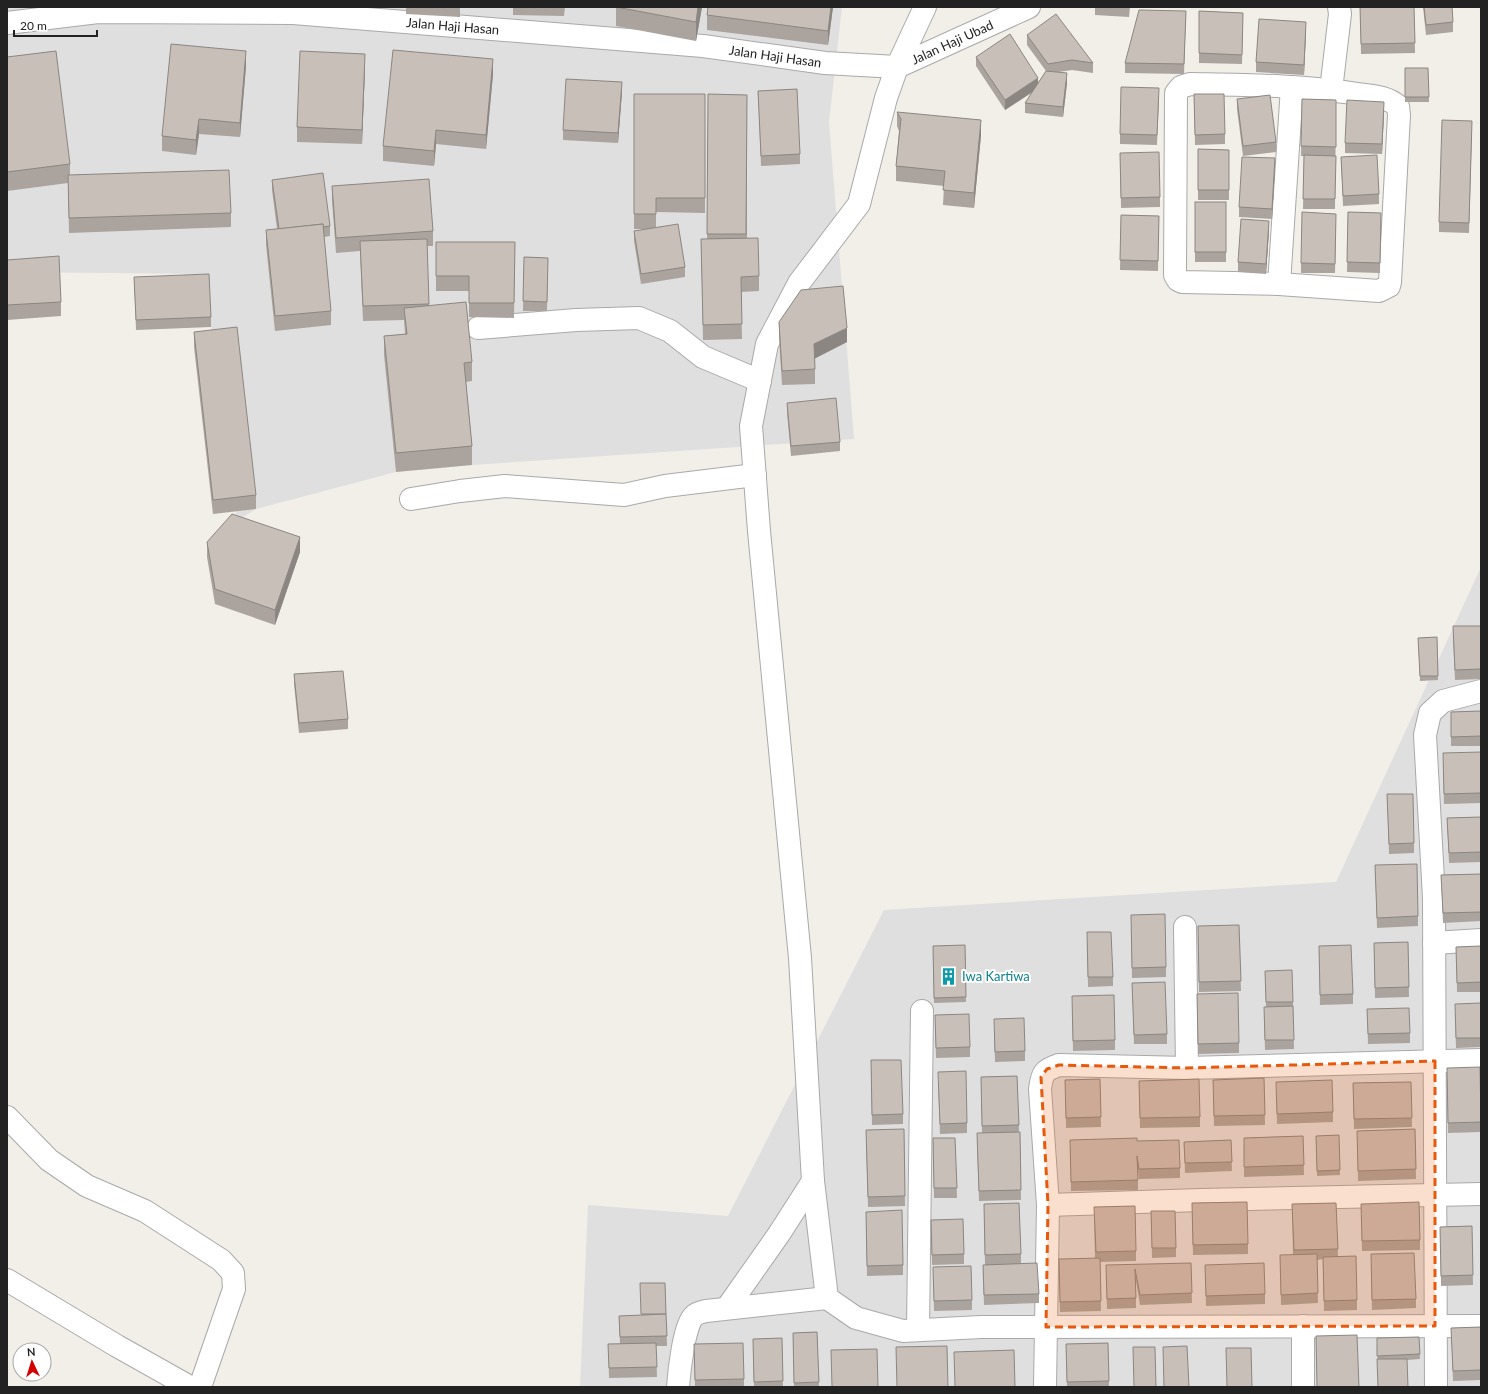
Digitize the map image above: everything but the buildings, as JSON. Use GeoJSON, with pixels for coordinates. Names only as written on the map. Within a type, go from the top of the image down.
{"type":"FeatureCollection","features":[{"type":"Feature","properties":{"kind":"street"},"geometry":{"type":"LineString","coordinates":[[827,1298],[813,1181],[800,958],[754,474],[751,426],[767,344],[799,283],[859,204],[886,98],[897,67],[925,7]]}},
{"type":"Feature","properties":{"kind":"street","name":"Jalan Haji Ubad"},"geometry":{"type":"LineString","coordinates":[[897,67],[1029,7]]}},
{"type":"Feature","properties":{"kind":"street"},"geometry":{"type":"LineString","coordinates":[[1331,90],[1340,14],[1339,7]]}},
{"type":"Feature","properties":{"kind":"street","name":"Jalan Haji Hasan"},"geometry":{"type":"LineString","coordinates":[[7,23],[98,12],[293,13],[703,46],[825,63],[897,67]]}},
{"type":"Feature","properties":{"kind":"street"},"geometry":{"type":"LineString","coordinates":[[1190,84],[1292,87],[1331,90],[1387,99],[1398,106],[1399,115],[1389,286],[1379,291],[1279,284],[1182,282],[1178,280],[1175,275],[1176,93],[1181,87],[1190,84]]}},
{"type":"Feature","properties":{"kind":"street"},"geometry":{"type":"LineString","coordinates":[[1279,284],[1292,87]]}},
{"type":"Feature","properties":{"kind":"street"},"geometry":{"type":"LineString","coordinates":[[478,328],[576,320],[638,318],[670,331],[702,357],[760,382]]}},
{"type":"Feature","properties":{"kind":"street"},"geometry":{"type":"LineString","coordinates":[[411,500],[505,486],[624,495],[665,486],[754,474]]}},
{"type":"Feature","properties":{"kind":"street"},"geometry":{"type":"LineString","coordinates":[[1436,1387],[1434,898],[1425,735],[1430,713],[1443,701],[1481,691]]}},
{"type":"Feature","properties":{"kind":"street"},"geometry":{"type":"LineString","coordinates":[[1185,928],[1187,1068]]}},
{"type":"Feature","properties":{"kind":"street"},"geometry":{"type":"LineString","coordinates":[[1434,943],[1481,940]]}},
{"type":"Feature","properties":{"kind":"street"},"geometry":{"type":"LineString","coordinates":[[918,1330],[922,1011]]}},
{"type":"Feature","properties":{"kind":"street"},"geometry":{"type":"LineString","coordinates":[[1045,1387],[1048,1205],[1040,1089],[1041,1077],[1047,1069],[1059,1065],[1187,1068],[1481,1060]]}},
{"type":"Feature","properties":{"kind":"street"},"geometry":{"type":"LineString","coordinates":[[7,1117],[49,1160],[87,1186],[145,1211],[221,1260],[233,1273],[234,1289],[200,1387]]}},
{"type":"Feature","properties":{"kind":"street"},"geometry":{"type":"LineString","coordinates":[[727,1308],[779,1234],[813,1181]]}},
{"type":"Feature","properties":{"kind":"street"},"geometry":{"type":"LineString","coordinates":[[1048,1205],[1481,1194]]}},
{"type":"Feature","properties":{"kind":"street"},"geometry":{"type":"LineString","coordinates":[[7,1280],[117,1346],[190,1387]]}},
{"type":"Feature","properties":{"kind":"street"},"geometry":{"type":"LineString","coordinates":[[678,1387],[683,1349],[688,1327],[693,1316],[706,1311],[727,1308],[827,1298],[856,1318],[903,1331],[981,1327],[1481,1326]]}},
{"type":"Feature","properties":{"kind":"street"},"geometry":{"type":"LineString","coordinates":[[1302,1387],[1303,1326]]}},
{"type":"Feature","properties":{"kind":"highlighted area"},"geometry":{"type":"Polygon","coordinates":[[[1435,1061],[1435,1326],[1046,1327],[1048,1205],[1041,1077],[1047,1069],[1059,1065],[1187,1068],[1435,1061]]]}},
{"type":"Feature","properties":{"kind":"shaded area"},"geometry":{"type":"Polygon","coordinates":[[[7,7],[842,7],[829,122],[854,439],[472,465],[396,472],[256,509],[237,521],[211,327],[202,274],[7,272],[7,7]]]}},
{"type":"Feature","properties":{"kind":"shaded area"},"geometry":{"type":"Polygon","coordinates":[[[1481,567],[1481,1387],[580,1387],[588,1205],[728,1216],[884,910],[1336,882],[1481,567]]]}},
{"type":"Feature","properties":{"kind":"place","name":"Iwa Kartiwa"},"geometry":{"type":"Point","coordinates":[949,976]}}]}
